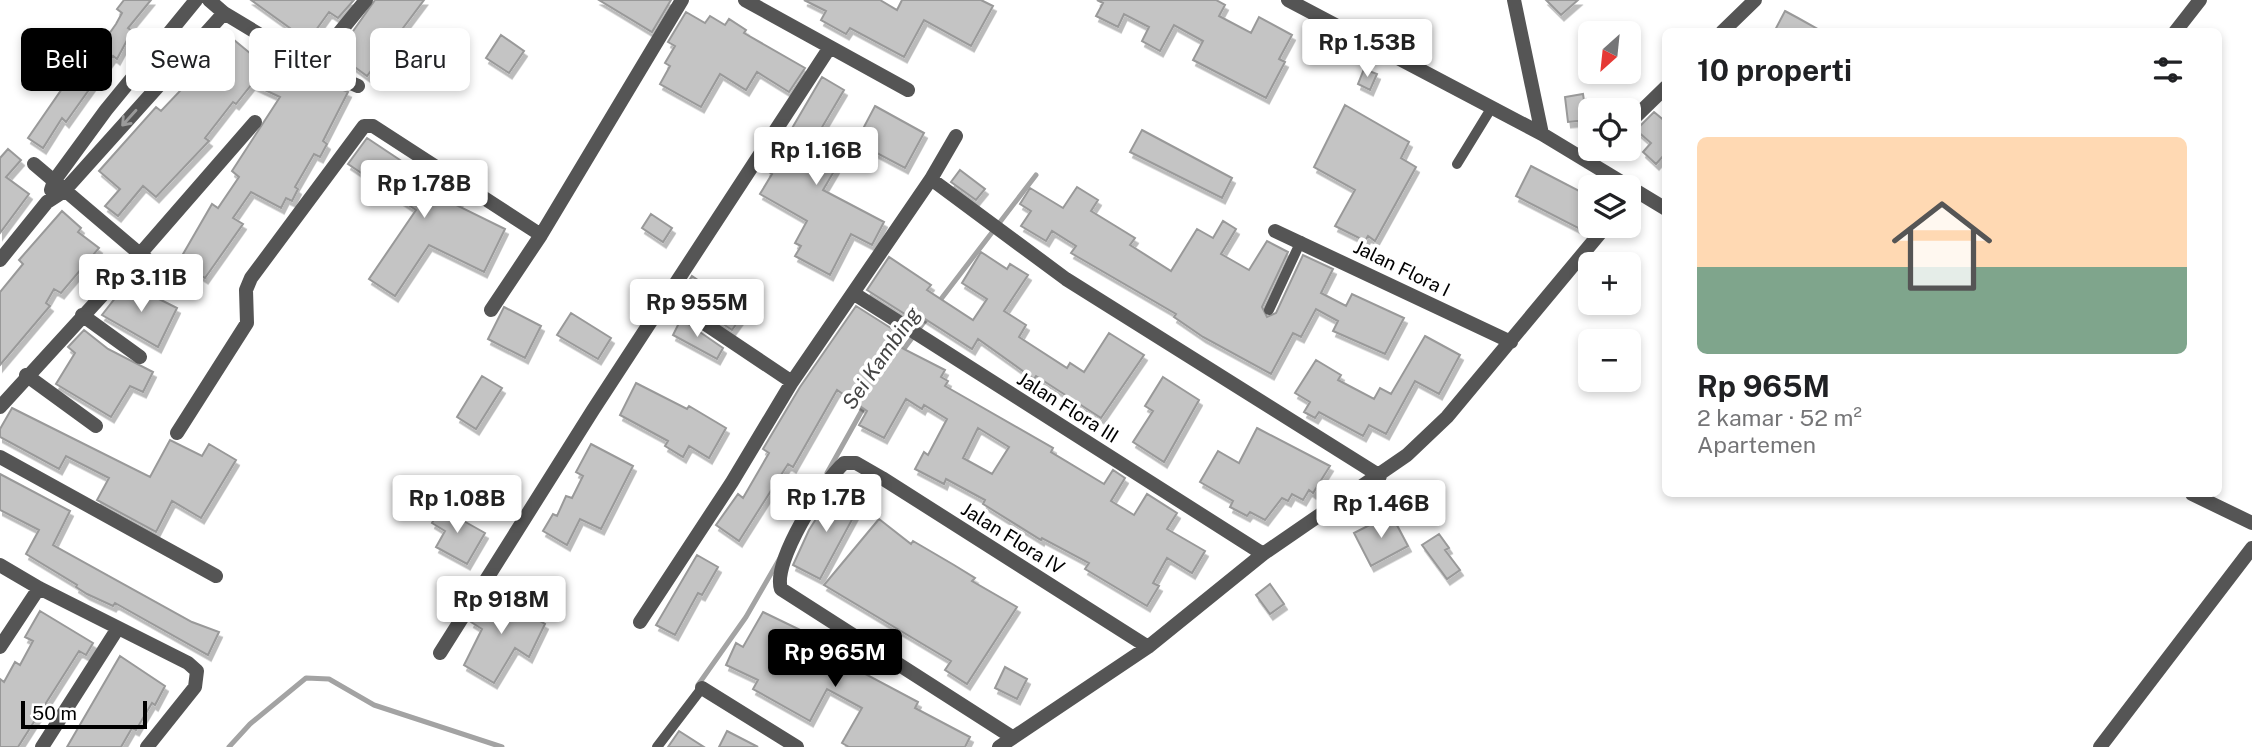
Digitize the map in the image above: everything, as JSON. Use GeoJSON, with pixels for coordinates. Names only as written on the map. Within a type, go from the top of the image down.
{"type":"FeatureCollection","features":[{"type":"Feature","properties":{"kind":"street"},"geometry":{"type":"LineString","coordinates":[[2,254],[59,186],[106,110],[196,0]]}},
{"type":"Feature","properties":{"kind":"street"},"geometry":{"type":"LineString","coordinates":[[209,0],[224,13],[249,28]]}},
{"type":"Feature","properties":{"kind":"street"},"geometry":{"type":"LineString","coordinates":[[343,28],[366,0]]}},
{"type":"Feature","properties":{"kind":"street"},"geometry":{"type":"LineString","coordinates":[[491,310],[541,235],[682,0]]}},
{"type":"Feature","properties":{"kind":"street"},"geometry":{"type":"LineString","coordinates":[[746,0],[908,90]]}},
{"type":"Feature","properties":{"kind":"street"},"geometry":{"type":"LineString","coordinates":[[1288,0],[1542,134],[1606,175]]}},
{"type":"Feature","properties":{"kind":"street"},"geometry":{"type":"LineString","coordinates":[[1318,0],[1320,17]]}},
{"type":"Feature","properties":{"kind":"street"},"geometry":{"type":"LineString","coordinates":[[1514,0],[1542,134]]}},
{"type":"Feature","properties":{"kind":"street"},"geometry":{"type":"LineString","coordinates":[[1727,28],[1755,0]]}},
{"type":"Feature","properties":{"kind":"street"},"geometry":{"type":"LineString","coordinates":[[2178,28],[2200,0]]}},
{"type":"Feature","properties":{"kind":"street"},"geometry":{"type":"LineString","coordinates":[[59,186],[224,13]]}},
{"type":"Feature","properties":{"kind":"street"},"geometry":{"type":"LineString","coordinates":[[440,653],[830,47]]}},
{"type":"Feature","properties":{"kind":"street"},"geometry":{"type":"LineString","coordinates":[[1641,111],[1662,91]]}},
{"type":"Feature","properties":{"kind":"street"},"geometry":{"type":"LineString","coordinates":[[0,407],[255,122]]}},
{"type":"Feature","properties":{"kind":"street"},"geometry":{"type":"LineString","coordinates":[[177,433],[247,323],[246,290],[251,278],[364,126],[373,126],[541,235]]}},
{"type":"Feature","properties":{"kind":"street"},"geometry":{"type":"LineString","coordinates":[[640,622],[732,482],[792,382],[931,179],[956,136]]}},
{"type":"Feature","properties":{"kind":"street"},"geometry":{"type":"LineString","coordinates":[[34,164],[139,254],[185,288]]}},
{"type":"Feature","properties":{"kind":"street"},"geometry":{"type":"LineString","coordinates":[[931,179],[983,221],[1066,279],[1380,476]]}},
{"type":"Feature","properties":{"kind":"street"},"geometry":{"type":"LineString","coordinates":[[1641,196],[1662,207]]}},
{"type":"Feature","properties":{"kind":"street","name":"Jalan Flora I"},"geometry":{"type":"LineString","coordinates":[[1275,231],[1511,342]]}},
{"type":"Feature","properties":{"kind":"street"},"geometry":{"type":"LineString","coordinates":[[999,747],[1148,647],[1263,554],[1380,476],[1447,417],[1596,238]]}},
{"type":"Feature","properties":{"kind":"street","name":"Jalan Flora III"},"geometry":{"type":"LineString","coordinates":[[853,293],[1263,554]]}},
{"type":"Feature","properties":{"kind":"street"},"geometry":{"type":"LineString","coordinates":[[668,299],[792,382]]}},
{"type":"Feature","properties":{"kind":"street"},"geometry":{"type":"LineString","coordinates":[[82,316],[140,357]]}},
{"type":"Feature","properties":{"kind":"street"},"geometry":{"type":"LineString","coordinates":[[26,375],[96,426]]}},
{"type":"Feature","properties":{"kind":"street"},"geometry":{"type":"LineString","coordinates":[[0,457],[216,576]]}},
{"type":"Feature","properties":{"kind":"street","name":"Jalan Flora IV"},"geometry":{"type":"LineString","coordinates":[[1012,737],[781,589],[778,579],[782,562],[819,494],[844,463],[856,463],[1148,647]]}},
{"type":"Feature","properties":{"kind":"street"},"geometry":{"type":"LineString","coordinates":[[2198,497],[2252,523]]}},
{"type":"Feature","properties":{"kind":"street"},"geometry":{"type":"LineString","coordinates":[[2101,747],[2252,548]]}},
{"type":"Feature","properties":{"kind":"street"},"geometry":{"type":"LineString","coordinates":[[0,565],[39,588],[188,663],[198,674],[195,687],[147,747]]}},
{"type":"Feature","properties":{"kind":"street"},"geometry":{"type":"LineString","coordinates":[[0,647],[39,588]]}},
{"type":"Feature","properties":{"kind":"street"},"geometry":{"type":"LineString","coordinates":[[42,747],[118,628]]}},
{"type":"Feature","properties":{"kind":"street"},"geometry":{"type":"LineString","coordinates":[[702,688],[797,747]]}},
{"type":"Feature","properties":{"kind":"lane"},"geometry":{"type":"LineString","coordinates":[[1457,164],[1492,107]]}},
{"type":"Feature","properties":{"kind":"lane"},"geometry":{"type":"LineString","coordinates":[[1269,310],[1301,241]]}},
{"type":"Feature","properties":{"kind":"lane"},"geometry":{"type":"LineString","coordinates":[[657,747],[702,688]]}},
{"type":"Feature","properties":{"kind":"building"},"geometry":{"type":"Polygon","coordinates":[[[124,0],[151,0],[126,28],[126,42],[117,59],[112,57],[112,30],[122,13],[117,9],[124,0]]]}},
{"type":"Feature","properties":{"kind":"building"},"geometry":{"type":"Polygon","coordinates":[[[251,0],[354,0],[338,18],[329,12],[317,28],[290,28],[251,0]]]}},
{"type":"Feature","properties":{"kind":"building"},"geometry":{"type":"Polygon","coordinates":[[[375,0],[424,0],[403,28],[370,28],[370,72],[367,76],[356,68],[355,28],[375,0]]]}},
{"type":"Feature","properties":{"kind":"building"},"geometry":{"type":"Polygon","coordinates":[[[599,0],[671,0],[652,32],[599,0]]]}},
{"type":"Feature","properties":{"kind":"building"},"geometry":{"type":"Polygon","coordinates":[[[804,0],[880,0],[897,10],[902,0],[981,0],[993,6],[971,46],[924,20],[904,57],[850,28],[846,34],[821,20],[826,11],[804,0]]]}},
{"type":"Feature","properties":{"kind":"building"},"geometry":{"type":"Polygon","coordinates":[[[1097,0],[1216,0],[1225,5],[1219,16],[1251,33],[1259,17],[1292,35],[1279,59],[1285,62],[1266,98],[1193,60],[1203,41],[1174,25],[1160,51],[1142,41],[1149,27],[1124,14],[1118,27],[1096,16],[1103,3],[1097,0]]]}},
{"type":"Feature","properties":{"kind":"building"},"geometry":{"type":"Polygon","coordinates":[[[1546,0],[1578,0],[1561,15],[1546,0]]]}},
{"type":"Feature","properties":{"kind":"building"},"geometry":{"type":"Polygon","coordinates":[[[1785,11],[1816,28],[1776,28],[1785,11]]]}},
{"type":"Feature","properties":{"kind":"building"},"geometry":{"type":"Polygon","coordinates":[[[686,12],[705,23],[710,16],[725,25],[729,19],[746,30],[744,33],[805,68],[789,92],[757,72],[746,90],[720,74],[701,107],[660,84],[670,66],[665,63],[675,46],[668,42],[686,12]]]}},
{"type":"Feature","properties":{"kind":"building"},"geometry":{"type":"Polygon","coordinates":[[[501,35],[524,51],[509,73],[486,58],[501,35]]]}},
{"type":"Feature","properties":{"kind":"building"},"geometry":{"type":"Polygon","coordinates":[[[235,41],[249,52],[249,88],[236,104],[233,102],[205,138],[209,141],[156,197],[143,186],[118,216],[105,206],[120,189],[99,171],[156,107],[161,111],[180,91],[235,91],[235,41]]]}},
{"type":"Feature","properties":{"kind":"building"},"geometry":{"type":"Polygon","coordinates":[[[1364,69],[1377,74],[1370,90],[1358,84],[1364,69]]]}},
{"type":"Feature","properties":{"kind":"building"},"geometry":{"type":"Polygon","coordinates":[[[822,77],[844,90],[818,134],[833,142],[823,161],[836,168],[823,190],[884,222],[872,245],[851,234],[830,275],[795,256],[801,246],[795,243],[807,221],[760,194],[772,174],[767,171],[822,77]]]}},
{"type":"Feature","properties":{"kind":"building"},"geometry":{"type":"Polygon","coordinates":[[[61,91],[88,91],[66,122],[62,118],[43,148],[28,138],[61,91]]]}},
{"type":"Feature","properties":{"kind":"building"},"geometry":{"type":"Polygon","coordinates":[[[267,91],[348,92],[323,141],[327,144],[320,157],[314,154],[295,187],[298,189],[292,201],[286,198],[281,208],[251,192],[233,218],[243,224],[205,278],[179,261],[212,204],[218,208],[239,177],[232,171],[280,97],[267,91]]]}},
{"type":"Feature","properties":{"kind":"building"},"geometry":{"type":"Polygon","coordinates":[[[1583,94],[1584,98],[1578,98],[1578,121],[1568,122],[1565,97],[1583,94]]]}},
{"type":"Feature","properties":{"kind":"building"},"geometry":{"type":"Polygon","coordinates":[[[1345,105],[1409,142],[1401,158],[1416,167],[1375,241],[1368,236],[1365,241],[1335,226],[1355,190],[1314,167],[1345,105]]]}},
{"type":"Feature","properties":{"kind":"building"},"geometry":{"type":"Polygon","coordinates":[[[875,106],[924,133],[905,168],[856,142],[875,106]]]}},
{"type":"Feature","properties":{"kind":"building"},"geometry":{"type":"Polygon","coordinates":[[[1654,112],[1662,119],[1662,157],[1656,164],[1643,152],[1651,143],[1641,134],[1641,125],[1654,112]]]}},
{"type":"Feature","properties":{"kind":"building"},"geometry":{"type":"Polygon","coordinates":[[[1142,130],[1232,178],[1222,198],[1130,152],[1142,130]]]}},
{"type":"Feature","properties":{"kind":"building"},"geometry":{"type":"Polygon","coordinates":[[[367,138],[460,200],[456,205],[505,229],[484,272],[429,245],[395,296],[369,279],[416,210],[348,164],[367,138]]]}},
{"type":"Feature","properties":{"kind":"building"},"geometry":{"type":"Polygon","coordinates":[[[8,149],[21,160],[6,177],[29,194],[0,233],[0,158],[8,149]]]}},
{"type":"Feature","properties":{"kind":"building"},"geometry":{"type":"Polygon","coordinates":[[[1531,166],[1578,190],[1578,228],[1516,196],[1531,166]]]}},
{"type":"Feature","properties":{"kind":"building"},"geometry":{"type":"Polygon","coordinates":[[[960,170],[985,189],[976,200],[951,182],[960,170]]]}},
{"type":"Feature","properties":{"kind":"building"},"geometry":{"type":"Polygon","coordinates":[[[1077,187],[1098,200],[1091,211],[1135,238],[1130,245],[1171,271],[1197,229],[1213,238],[1223,221],[1236,229],[1221,254],[1249,270],[1267,241],[1288,252],[1262,307],[1267,317],[1276,313],[1303,255],[1333,269],[1321,293],[1346,306],[1352,294],[1404,318],[1385,354],[1333,331],[1338,321],[1316,309],[1301,337],[1293,333],[1271,374],[1203,337],[1174,317],[1176,314],[1071,253],[1076,246],[1052,231],[1046,241],[1021,226],[1031,211],[1020,204],[1030,188],[1063,208],[1077,187]]]}},
{"type":"Feature","properties":{"kind":"building"},"geometry":{"type":"Polygon","coordinates":[[[62,211],[81,228],[78,232],[99,248],[61,293],[54,289],[46,303],[50,306],[0,365],[0,292],[23,264],[19,260],[62,211]]]}},
{"type":"Feature","properties":{"kind":"building"},"geometry":{"type":"Polygon","coordinates":[[[651,214],[672,228],[663,242],[642,228],[651,214]]]}},
{"type":"Feature","properties":{"kind":"building"},"geometry":{"type":"Polygon","coordinates":[[[981,252],[1007,269],[1010,264],[1028,275],[1004,311],[1026,325],[1019,337],[1067,368],[1070,363],[1084,372],[1109,333],[1144,355],[1101,418],[1036,376],[1034,379],[978,339],[972,349],[914,312],[908,316],[867,290],[889,257],[931,285],[927,290],[973,320],[987,299],[962,283],[981,252]]]}},
{"type":"Feature","properties":{"kind":"building"},"geometry":{"type":"Polygon","coordinates":[[[692,276],[745,312],[732,330],[680,295],[692,276]]]}},
{"type":"Feature","properties":{"kind":"building"},"geometry":{"type":"Polygon","coordinates":[[[127,283],[177,308],[158,347],[102,315],[127,283]]]}},
{"type":"Feature","properties":{"kind":"building"},"geometry":{"type":"Polygon","coordinates":[[[856,306],[897,332],[890,342],[945,370],[941,377],[948,381],[945,386],[1053,448],[1051,452],[1104,484],[1113,470],[1125,478],[1111,501],[1134,515],[1147,494],[1177,513],[1167,529],[1205,551],[1192,573],[1167,558],[1153,583],[1159,586],[1147,606],[1085,569],[1089,563],[1042,538],[1041,540],[983,504],[985,500],[946,479],[944,484],[915,469],[924,452],[928,455],[947,419],[924,405],[922,409],[906,399],[884,438],[859,425],[867,411],[837,390],[793,467],[788,464],[739,541],[716,525],[738,494],[743,498],[769,453],[763,449],[800,387],[856,306]],[[978,428],[963,458],[992,474],[1009,447],[978,428]]]}},
{"type":"Feature","properties":{"kind":"building"},"geometry":{"type":"Polygon","coordinates":[[[504,307],[541,326],[525,358],[488,339],[504,307]]]}},
{"type":"Feature","properties":{"kind":"building"},"geometry":{"type":"Polygon","coordinates":[[[571,313],[611,338],[598,359],[557,335],[571,313]]]}},
{"type":"Feature","properties":{"kind":"building"},"geometry":{"type":"Polygon","coordinates":[[[681,319],[723,348],[717,359],[673,335],[681,319]]]}},
{"type":"Feature","properties":{"kind":"building"},"geometry":{"type":"Polygon","coordinates":[[[84,330],[108,349],[153,372],[143,392],[130,386],[111,417],[56,384],[75,353],[68,347],[84,330]]]}},
{"type":"Feature","properties":{"kind":"building"},"geometry":{"type":"Polygon","coordinates":[[[1425,336],[1460,355],[1439,394],[1415,381],[1386,434],[1369,425],[1363,436],[1319,412],[1315,418],[1304,412],[1310,402],[1295,393],[1316,360],[1341,375],[1338,380],[1374,399],[1380,388],[1391,394],[1425,336]]]}},
{"type":"Feature","properties":{"kind":"building"},"geometry":{"type":"Polygon","coordinates":[[[482,376],[502,388],[476,429],[457,417],[482,376]]]}},
{"type":"Feature","properties":{"kind":"building"},"geometry":{"type":"Polygon","coordinates":[[[1163,377],[1199,400],[1164,462],[1133,442],[1153,411],[1145,406],[1163,377]]]}},
{"type":"Feature","properties":{"kind":"building"},"geometry":{"type":"Polygon","coordinates":[[[636,383],[687,409],[689,406],[726,428],[709,458],[689,446],[683,457],[665,446],[668,441],[620,415],[636,383]]]}},
{"type":"Feature","properties":{"kind":"building"},"geometry":{"type":"Polygon","coordinates":[[[12,408],[150,477],[170,440],[202,456],[209,444],[236,460],[201,518],[172,501],[156,532],[97,500],[109,478],[66,456],[59,469],[0,437],[0,429],[12,408]]]}},
{"type":"Feature","properties":{"kind":"building"},"geometry":{"type":"Polygon","coordinates":[[[1257,428],[1330,466],[1313,493],[1309,490],[1303,500],[1292,494],[1288,501],[1282,498],[1265,520],[1250,512],[1247,516],[1230,507],[1233,501],[1200,482],[1218,451],[1239,463],[1257,428]]]}},
{"type":"Feature","properties":{"kind":"building"},"geometry":{"type":"Polygon","coordinates":[[[591,444],[633,466],[601,529],[580,519],[567,545],[543,531],[553,514],[557,516],[566,496],[572,498],[583,476],[576,472],[591,444]]]}},
{"type":"Feature","properties":{"kind":"building"},"geometry":{"type":"Polygon","coordinates":[[[0,474],[70,511],[53,545],[192,622],[219,632],[208,655],[115,603],[113,606],[87,594],[26,554],[39,530],[0,510],[0,474]]]}},
{"type":"Feature","properties":{"kind":"building"},"geometry":{"type":"Polygon","coordinates":[[[835,489],[861,503],[820,579],[793,565],[809,530],[835,489]]]}},
{"type":"Feature","properties":{"kind":"building"},"geometry":{"type":"Polygon","coordinates":[[[443,504],[455,512],[453,515],[485,533],[467,564],[436,547],[445,531],[432,523],[443,504]]]}},
{"type":"Feature","properties":{"kind":"building"},"geometry":{"type":"Polygon","coordinates":[[[1391,514],[1408,546],[1371,566],[1354,533],[1391,514]]]}},
{"type":"Feature","properties":{"kind":"building"},"geometry":{"type":"Polygon","coordinates":[[[879,519],[911,544],[913,541],[954,565],[975,578],[972,581],[1017,607],[967,684],[945,670],[951,661],[824,585],[879,519]]]}},
{"type":"Feature","properties":{"kind":"building"},"geometry":{"type":"Polygon","coordinates":[[[1439,534],[1449,548],[1445,550],[1460,570],[1447,579],[1422,545],[1439,534]]]}},
{"type":"Feature","properties":{"kind":"building"},"geometry":{"type":"Polygon","coordinates":[[[697,555],[718,567],[702,595],[698,593],[675,635],[656,625],[697,555]]]}},
{"type":"Feature","properties":{"kind":"building"},"geometry":{"type":"Polygon","coordinates":[[[1270,584],[1284,604],[1270,614],[1256,595],[1270,584]]]}},
{"type":"Feature","properties":{"kind":"building"},"geometry":{"type":"Polygon","coordinates":[[[490,592],[545,624],[529,657],[515,648],[494,683],[464,665],[482,629],[471,622],[490,592]]]}},
{"type":"Feature","properties":{"kind":"building"},"geometry":{"type":"Polygon","coordinates":[[[40,611],[93,643],[86,655],[79,651],[18,747],[0,747],[0,679],[4,682],[15,662],[20,665],[33,641],[25,637],[40,611]]]}},
{"type":"Feature","properties":{"kind":"building"},"geometry":{"type":"Polygon","coordinates":[[[763,612],[821,640],[819,645],[852,667],[918,702],[915,708],[970,737],[965,747],[849,747],[842,743],[862,708],[827,689],[810,721],[753,689],[758,680],[726,665],[736,643],[743,647],[763,612]]]}},
{"type":"Feature","properties":{"kind":"building"},"geometry":{"type":"Polygon","coordinates":[[[120,656],[165,686],[155,705],[152,703],[136,730],[132,728],[121,747],[67,747],[120,656]]]}},
{"type":"Feature","properties":{"kind":"building"},"geometry":{"type":"Polygon","coordinates":[[[1005,667],[1027,679],[1017,699],[995,688],[1005,667]]]}},
{"type":"Feature","properties":{"kind":"building"},"geometry":{"type":"Polygon","coordinates":[[[679,731],[704,747],[668,747],[679,731]]]}},
{"type":"Feature","properties":{"kind":"building"},"geometry":{"type":"Polygon","coordinates":[[[727,731],[758,747],[719,747],[727,731]]]}},
{"type":"Feature","properties":{"kind":"waterway","name":"Sei Kambing"},"geometry":{"type":"LineString","coordinates":[[938,303],[1036,175]]}},
{"type":"Feature","properties":{"kind":"waterway","name":"Sei Kambing"},"geometry":{"type":"LineString","coordinates":[[900,354],[930,314]]}},
{"type":"Feature","properties":{"kind":"waterway","name":"Sei Kambing"},"geometry":{"type":"LineString","coordinates":[[827,473],[865,405]]}},
{"type":"Feature","properties":{"kind":"waterway","name":"Sei Kambing"},"geometry":{"type":"LineString","coordinates":[[698,685],[746,617],[780,558]]}},
{"type":"Feature","properties":{"kind":"waterway","name":"Sei Kambing"},"geometry":{"type":"LineString","coordinates":[[229,747],[250,724],[306,678],[329,679],[374,705],[502,747]]}}]}
